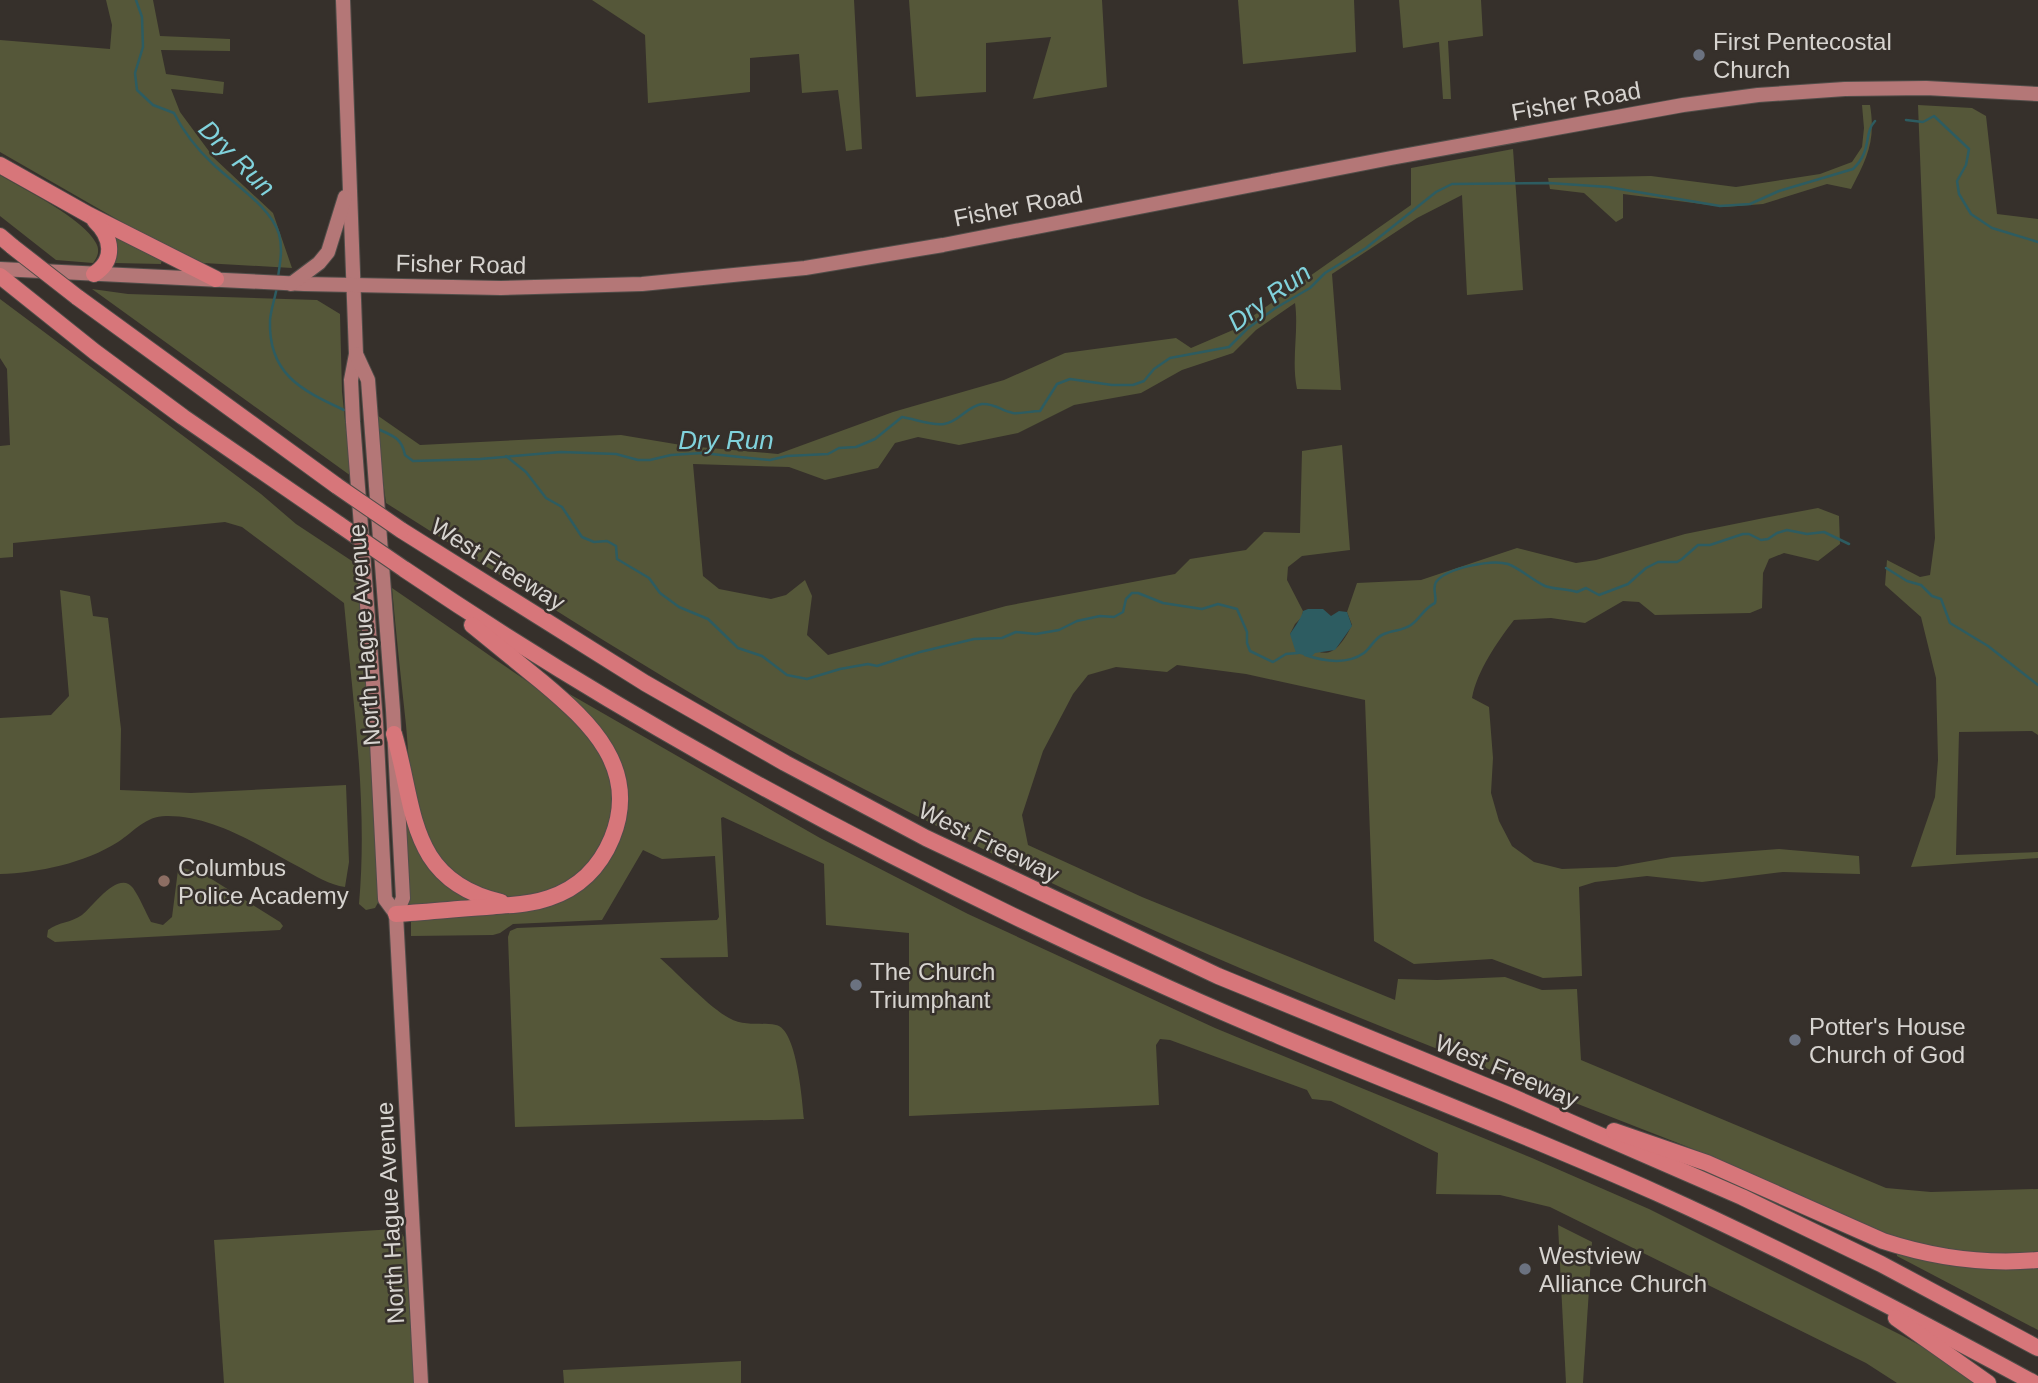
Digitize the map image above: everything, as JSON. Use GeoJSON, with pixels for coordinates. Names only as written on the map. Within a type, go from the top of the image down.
{"type":"FeatureCollection","features":[{"type":"Feature","properties":{"kind":"highway"},"geometry":{"type":"LineString","coordinates":[[0,165],[89,215],[216,279]]}},
{"type":"Feature","properties":{"kind":"highway"},"geometry":{"type":"LineString","coordinates":[[89,215],[105,233],[110,246],[105,266],[94,274]]}},
{"type":"Feature","properties":{"kind":"highway","name":"West Freeway"},"geometry":{"type":"LineString","coordinates":[[0,236],[77,297],[401,530],[645,683],[785,763],[926,838],[1218,976],[1508,1095],[1742,1197],[1881,1264],[2038,1348]]}},
{"type":"Feature","properties":{"kind":"highway"},"geometry":{"type":"LineString","coordinates":[[0,276],[95,352],[183,417],[404,569],[497,631],[733,770],[882,851],[1034,926],[1202,1003],[1658,1194],[1842,1280],[2034,1383]]}},
{"type":"Feature","properties":{"kind":"highway"},"geometry":{"type":"LineString","coordinates":[[396,914],[534,903],[566,892],[595,869],[606,852],[619,815],[621,800],[616,771],[594,731],[576,710],[472,625],[441,593]]}},
{"type":"Feature","properties":{"kind":"highway"},"geometry":{"type":"LineString","coordinates":[[394,734],[403,765],[410,811],[432,861],[444,874],[471,893],[517,905]]}},
{"type":"Feature","properties":{"kind":"highway"},"geometry":{"type":"LineString","coordinates":[[1508,1095],[1707,1163],[1883,1241],[1913,1251],[1975,1262],[2038,1260]]}},
{"type":"Feature","properties":{"kind":"highway"},"geometry":{"type":"LineString","coordinates":[[1842,1280],[1989,1383]]}},
{"type":"Feature","properties":{"kind":"main road","name":"North Hague Avenue"},"geometry":{"type":"LineString","coordinates":[[342,0],[356,354],[351,380],[353,422],[376,722],[385,899],[396,914]]}},
{"type":"Feature","properties":{"kind":"main road","name":"Fisher Road"},"geometry":{"type":"LineString","coordinates":[[0,269],[291,284],[548,288],[642,284],[762,274],[943,245],[1379,160],[1683,105],[1758,95],[1845,89],[1926,88],[2038,94]]}},
{"type":"Feature","properties":{"kind":"main road"},"geometry":{"type":"LineString","coordinates":[[291,284],[319,263],[328,252],[349,185]]}},
{"type":"Feature","properties":{"kind":"main road","name":"North Hague Avenue"},"geometry":{"type":"LineString","coordinates":[[356,354],[368,380],[394,734],[403,898],[396,914],[421,1383]]}},
{"type":"Feature","properties":{"kind":"green space"},"geometry":{"type":"Polygon","coordinates":[[[106,0],[153,0],[160,36],[230,39],[230,51],[161,50],[166,74],[224,82],[223,94],[171,89],[180,112],[214,158],[273,213],[292,268],[203,263],[167,248],[0,152],[0,40],[110,49],[112,25],[106,0]]]}},
{"type":"Feature","properties":{"kind":"green space"},"geometry":{"type":"Polygon","coordinates":[[[592,0],[854,0],[862,149],[846,151],[838,90],[802,93],[799,54],[750,58],[750,92],[648,103],[645,35],[592,0]]]}},
{"type":"Feature","properties":{"kind":"green space"},"geometry":{"type":"Polygon","coordinates":[[[909,0],[1102,0],[1107,87],[1033,99],[1051,37],[986,43],[986,92],[916,97],[909,0]]]}},
{"type":"Feature","properties":{"kind":"green space"},"geometry":{"type":"Polygon","coordinates":[[[1238,0],[1354,0],[1356,52],[1243,64],[1238,0]]]}},
{"type":"Feature","properties":{"kind":"green space"},"geometry":{"type":"Polygon","coordinates":[[[1399,0],[1481,0],[1483,36],[1448,41],[1451,99],[1443,99],[1439,42],[1403,48],[1399,0]]]}},
{"type":"Feature","properties":{"kind":"green space"},"geometry":{"type":"Polygon","coordinates":[[[1862,105],[1870,105],[1871,139],[1866,158],[1851,189],[1827,184],[1763,204],[1725,207],[1623,194],[1623,218],[1616,222],[1584,193],[1550,189],[1548,178],[1651,176],[1736,187],[1820,174],[1852,162],[1862,147],[1862,105]]]}},
{"type":"Feature","properties":{"kind":"green space"},"geometry":{"type":"Polygon","coordinates":[[[1918,105],[1972,108],[1986,116],[1997,214],[2038,219],[2038,735],[2032,731],[1959,732],[1956,855],[2038,852],[2038,858],[1911,867],[1935,797],[1938,760],[1936,678],[1921,617],[1885,585],[1887,560],[1920,577],[1930,575],[1935,538],[1918,105]]]}},
{"type":"Feature","properties":{"kind":"green space"},"geometry":{"type":"Polygon","coordinates":[[[1513,149],[1523,290],[1467,295],[1462,195],[1417,218],[1332,274],[1341,390],[1297,389],[1295,303],[1256,330],[1233,353],[1182,370],[1141,393],[1074,405],[1018,433],[959,445],[918,437],[895,443],[878,468],[825,480],[789,467],[693,464],[703,576],[719,589],[771,599],[786,595],[805,580],[812,596],[807,635],[828,655],[1006,606],[1175,574],[1190,559],[1246,550],[1264,532],[1300,533],[1302,451],[1342,445],[1350,550],[1302,556],[1288,567],[1287,580],[1303,611],[1290,634],[1310,648],[1325,653],[1338,646],[1352,625],[1347,612],[1357,583],[1421,580],[1517,548],[1576,563],[1596,560],[1685,534],[1818,508],[1839,516],[1840,544],[1818,561],[1784,553],[1769,559],[1763,573],[1762,608],[1750,613],[1655,615],[1639,602],[1623,601],[1585,623],[1551,618],[1514,620],[1483,667],[1472,698],[1489,707],[1493,758],[1491,793],[1499,821],[1512,846],[1534,862],[1562,869],[1616,867],[1672,857],[1779,849],[1859,856],[1860,874],[1783,872],[1702,882],[1647,876],[1595,882],[1579,887],[1582,976],[1543,978],[1492,959],[1414,964],[1374,941],[1365,700],[1246,674],[1177,665],[1167,672],[1116,667],[1088,675],[1073,694],[1043,751],[1022,815],[1028,845],[1142,897],[1395,1000],[1398,979],[1505,977],[1542,990],[1577,989],[1581,1060],[1886,1188],[1931,1192],[2038,1189],[2038,1251],[1992,1255],[1947,1250],[1901,1239],[1856,1223],[1683,1145],[1350,1014],[1185,944],[1023,869],[761,734],[619,650],[386,503],[374,413],[420,445],[621,435],[687,446],[778,454],[893,412],[1004,380],[1065,353],[1176,338],[1191,348],[1233,330],[1411,205],[1411,168],[1513,149]]]}},
{"type":"Feature","properties":{"kind":"green space"},"geometry":{"type":"Polygon","coordinates":[[[0,175],[67,214],[79,224],[98,248],[93,263],[56,260],[0,216],[0,175]]]}},
{"type":"Feature","properties":{"kind":"green space"},"geometry":{"type":"Polygon","coordinates":[[[112,232],[162,259],[161,264],[114,263],[112,232]]]}},
{"type":"Feature","properties":{"kind":"green space"},"geometry":{"type":"Polygon","coordinates":[[[92,289],[128,294],[317,300],[340,314],[342,392],[351,476],[92,289]]]}},
{"type":"Feature","properties":{"kind":"green space"},"geometry":{"type":"Polygon","coordinates":[[[0,299],[261,494],[296,524],[358,565],[380,892],[375,908],[366,910],[359,904],[361,791],[344,603],[242,527],[225,522],[13,543],[13,557],[0,558],[0,446],[10,445],[7,369],[0,358],[0,299]]]}},
{"type":"Feature","properties":{"kind":"green space"},"geometry":{"type":"Polygon","coordinates":[[[392,588],[549,697],[573,718],[593,742],[609,775],[612,808],[604,839],[588,865],[564,885],[535,896],[503,896],[469,884],[458,877],[443,864],[430,846],[412,793],[392,588]]]}},
{"type":"Feature","properties":{"kind":"green space"},"geometry":{"type":"Polygon","coordinates":[[[60,590],[90,596],[93,616],[108,618],[121,729],[120,790],[191,793],[346,785],[349,862],[345,887],[323,880],[254,842],[220,827],[186,817],[168,816],[153,818],[141,824],[118,842],[91,856],[30,872],[0,874],[0,718],[51,715],[69,696],[60,590]]]}},
{"type":"Feature","properties":{"kind":"green space"},"geometry":{"type":"Polygon","coordinates":[[[566,692],[820,838],[968,914],[1215,1028],[1649,1209],[1903,1336],[1957,1366],[1980,1383],[1897,1383],[1866,1363],[1550,1207],[1500,1195],[1436,1194],[1438,1153],[1331,1101],[1312,1099],[1307,1090],[1170,1040],[1160,1039],[1156,1045],[1159,1105],[909,1116],[909,933],[826,925],[824,864],[723,817],[728,957],[660,958],[729,1018],[747,1023],[776,1025],[783,1029],[794,1051],[804,1119],[515,1127],[508,937],[510,931],[517,928],[717,920],[719,917],[715,856],[662,859],[643,850],[602,920],[513,924],[493,935],[411,936],[411,918],[528,911],[589,882],[624,787],[565,695],[566,692]]]}},
{"type":"Feature","properties":{"kind":"green space"},"geometry":{"type":"Polygon","coordinates":[[[409,821],[474,901],[409,909],[405,822],[409,821]]]}},
{"type":"Feature","properties":{"kind":"green space"},"geometry":{"type":"Polygon","coordinates":[[[183,868],[202,873],[283,926],[280,930],[55,942],[47,937],[48,930],[82,915],[106,891],[121,883],[127,883],[133,888],[151,922],[163,925],[172,917],[178,870],[183,868]]]}},
{"type":"Feature","properties":{"kind":"green space"},"geometry":{"type":"Polygon","coordinates":[[[1558,1225],[1592,1242],[1583,1383],[1566,1383],[1558,1225]]]}},
{"type":"Feature","properties":{"kind":"green space"},"geometry":{"type":"Polygon","coordinates":[[[395,1229],[404,1237],[415,1383],[224,1383],[214,1240],[395,1229]]]}},
{"type":"Feature","properties":{"kind":"green space"},"geometry":{"type":"Polygon","coordinates":[[[1897,1253],[2038,1265],[2038,1330],[1897,1256],[1897,1253]]]}},
{"type":"Feature","properties":{"kind":"green space"},"geometry":{"type":"Polygon","coordinates":[[[741,1361],[741,1383],[564,1383],[563,1370],[741,1361]]]}},
{"type":"Feature","properties":{"kind":"water"},"geometry":{"type":"Polygon","coordinates":[[[1323,609],[1331,616],[1339,611],[1347,612],[1352,626],[1335,650],[1315,653],[1311,657],[1296,653],[1290,634],[1303,611],[1323,609]]]}},
{"type":"Feature","properties":{"kind":"waterway","name":"Dry Run"},"geometry":{"type":"LineString","coordinates":[[136,0],[142,17],[143,47],[135,73],[137,90],[153,105],[174,113],[202,153],[268,214],[275,224],[280,240],[278,277]]}},
{"type":"Feature","properties":{"kind":"waterway","name":"Dry Run"},"geometry":{"type":"LineString","coordinates":[[1906,120],[1923,122],[1934,116],[1969,149],[1966,165],[1957,181],[1959,194],[1971,214],[1992,228],[2038,242]]}},
{"type":"Feature","properties":{"kind":"waterway","name":"Dry Run"},"geometry":{"type":"LineString","coordinates":[[380,430],[397,439],[405,455],[413,461],[561,452],[616,454],[638,460],[702,453],[770,460],[787,456],[828,454],[839,448],[856,447],[875,439],[902,417],[944,424],[982,404],[1013,413],[1040,411],[1057,384],[1070,379],[1133,385],[1144,381],[1154,369],[1170,358],[1229,347],[1247,329],[1274,309],[1310,288],[1325,273],[1366,248],[1436,192],[1452,184],[1549,183],[1608,187],[1720,206],[1750,204],[1779,191],[1853,169],[1866,149],[1869,131],[1875,121]]}},
{"type":"Feature","properties":{"kind":"waterway","name":"Dry Run"},"geometry":{"type":"LineString","coordinates":[[277,287],[270,320],[271,339],[281,367],[301,387],[344,410]]}},
{"type":"Feature","properties":{"kind":"waterway"},"geometry":{"type":"LineString","coordinates":[[506,456],[526,472],[546,498],[562,507],[582,537],[594,542],[607,541],[616,546],[617,559],[649,578],[660,593],[679,607],[708,619],[738,648],[762,656],[787,675],[807,679],[840,669],[868,664],[877,666],[974,639],[1002,638],[1016,632],[1036,634],[1059,630],[1077,621],[1100,616],[1114,617],[1123,612],[1126,599],[1132,593],[1163,603],[1202,609],[1218,604],[1237,609],[1247,632],[1250,651],[1273,662],[1286,654],[1298,653]]}},
{"type":"Feature","properties":{"kind":"waterway"},"geometry":{"type":"LineString","coordinates":[[1305,655],[1335,661],[1357,657],[1381,636],[1411,625],[1435,603],[1435,585],[1441,577],[1470,566],[1508,564],[1545,586],[1577,592],[1586,588],[1599,595],[1628,584],[1646,568],[1658,562],[1677,562],[1698,545],[1710,545],[1743,534],[1761,540],[1787,530],[1807,534],[1824,532],[1849,544]]}},
{"type":"Feature","properties":{"kind":"waterway"},"geometry":{"type":"LineString","coordinates":[[1886,568],[1907,581],[1921,585],[1932,596],[1941,599],[1950,623],[1988,646],[2038,685]]}},
{"type":"Feature","properties":{"kind":"place","name":"First Pentecostal Church"},"geometry":{"type":"Point","coordinates":[1699,55]}},
{"type":"Feature","properties":{"kind":"place","name":"Columbus Police Academy"},"geometry":{"type":"Point","coordinates":[164,881]}},
{"type":"Feature","properties":{"kind":"place","name":"The Church Triumphant"},"geometry":{"type":"Point","coordinates":[856,985]}},
{"type":"Feature","properties":{"kind":"place","name":"Potter's House Church of God"},"geometry":{"type":"Point","coordinates":[1795,1040]}},
{"type":"Feature","properties":{"kind":"place","name":"Westview Alliance Church"},"geometry":{"type":"Point","coordinates":[1525,1269]}}]}
